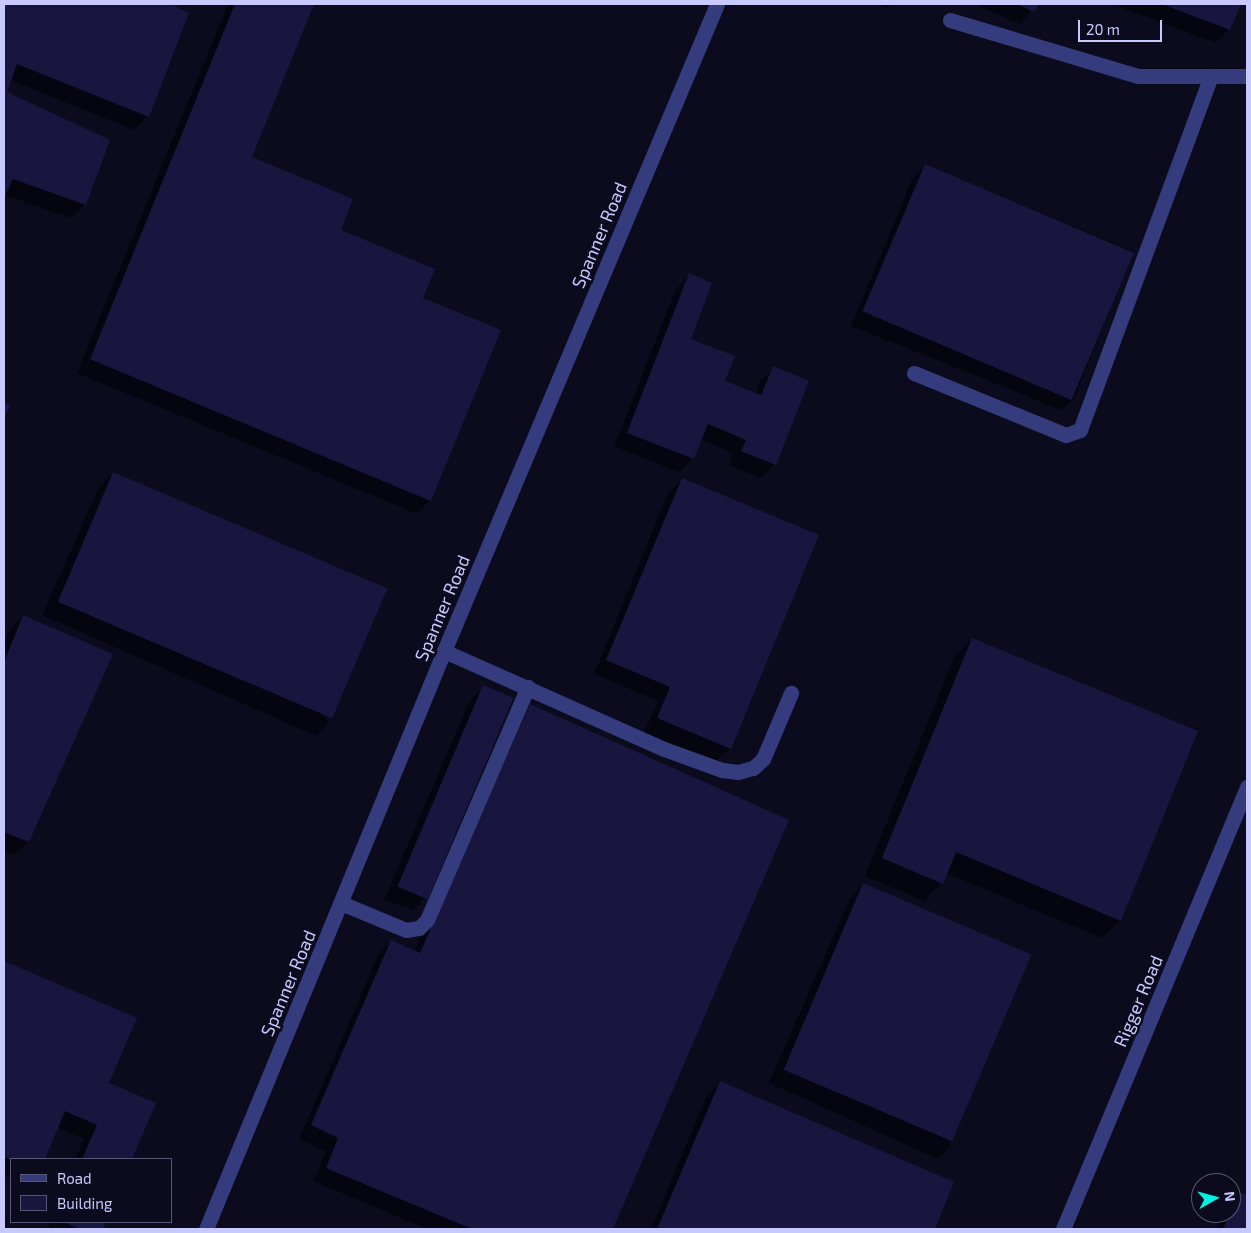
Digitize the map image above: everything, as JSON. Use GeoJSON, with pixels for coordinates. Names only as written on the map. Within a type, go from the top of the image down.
{"type":"FeatureCollection","features":[{"type":"Feature","properties":{"kind":"street","name":"Spanner Road"},"geometry":{"type":"LineString","coordinates":[[206,1229],[342,903],[444,651],[717,4]]}},
{"type":"Feature","properties":{"kind":"street"},"geometry":{"type":"LineString","coordinates":[[950,20],[1138,76],[1247,76]]}},
{"type":"Feature","properties":{"kind":"street"},"geometry":{"type":"LineString","coordinates":[[914,373],[1066,435],[1080,430],[1212,76]]}},
{"type":"Feature","properties":{"kind":"street"},"geometry":{"type":"LineString","coordinates":[[444,651],[664,749],[722,770],[738,772],[753,768],[763,759],[791,693]]}},
{"type":"Feature","properties":{"kind":"street"},"geometry":{"type":"LineString","coordinates":[[342,903],[406,930],[419,928],[427,920],[528,687]]}},
{"type":"Feature","properties":{"kind":"street","name":"Rigger Road"},"geometry":{"type":"LineString","coordinates":[[1063,1229],[1247,787]]}},
{"type":"Feature","properties":{"kind":"building"},"geometry":{"type":"Polygon","coordinates":[[[4,4],[171,4],[189,13],[149,117],[17,64],[7,92],[110,140],[86,205],[13,179],[4,198],[4,4]]]}},
{"type":"Feature","properties":{"kind":"building"},"geometry":{"type":"Polygon","coordinates":[[[235,4],[314,4],[252,157],[353,199],[341,230],[435,269],[423,298],[501,330],[431,501],[90,359],[235,4]]]}},
{"type":"Feature","properties":{"kind":"building"},"geometry":{"type":"Polygon","coordinates":[[[1017,4],[1039,4],[1034,12],[1017,4]]]}},
{"type":"Feature","properties":{"kind":"building"},"geometry":{"type":"Polygon","coordinates":[[[1162,4],[1241,4],[1230,30],[1162,4]]]}},
{"type":"Feature","properties":{"kind":"building"},"geometry":{"type":"Polygon","coordinates":[[[925,164],[1134,253],[1071,400],[862,311],[925,164]]]}},
{"type":"Feature","properties":{"kind":"building"},"geometry":{"type":"Polygon","coordinates":[[[689,273],[712,283],[691,339],[735,356],[725,381],[761,395],[773,366],[809,381],[776,465],[741,451],[746,440],[708,424],[694,459],[627,433],[689,273]]]}},
{"type":"Feature","properties":{"kind":"building"},"geometry":{"type":"Polygon","coordinates":[[[4,402],[10,405],[4,419],[4,402]]]}},
{"type":"Feature","properties":{"kind":"building"},"geometry":{"type":"Polygon","coordinates":[[[113,472],[387,588],[332,718],[58,602],[113,472]]]}},
{"type":"Feature","properties":{"kind":"building"},"geometry":{"type":"Polygon","coordinates":[[[682,478],[819,535],[731,749],[657,718],[670,687],[606,660],[682,478]]]}},
{"type":"Feature","properties":{"kind":"building"},"geometry":{"type":"Polygon","coordinates":[[[23,615],[113,654],[29,842],[4,832],[4,662],[23,615]]]}},
{"type":"Feature","properties":{"kind":"building"},"geometry":{"type":"Polygon","coordinates":[[[972,638],[1198,731],[1121,921],[956,852],[943,884],[882,858],[972,638]]]}},
{"type":"Feature","properties":{"kind":"building"},"geometry":{"type":"Polygon","coordinates":[[[483,685],[513,698],[428,899],[397,887],[483,685]]]}},
{"type":"Feature","properties":{"kind":"building"},"geometry":{"type":"Polygon","coordinates":[[[530,704],[789,820],[613,1229],[472,1229],[326,1168],[338,1138],[311,1125],[391,940],[420,953],[530,704]]]}},
{"type":"Feature","properties":{"kind":"building"},"geometry":{"type":"Polygon","coordinates":[[[863,883],[1031,955],[952,1141],[784,1070],[863,883]]]}},
{"type":"Feature","properties":{"kind":"building"},"geometry":{"type":"Polygon","coordinates":[[[4,961],[137,1018],[109,1083],[156,1103],[132,1158],[82,1158],[97,1125],[65,1111],[45,1158],[10,1158],[10,1160],[4,1157],[4,961]]]}},
{"type":"Feature","properties":{"kind":"building"},"geometry":{"type":"Polygon","coordinates":[[[720,1081],[954,1182],[935,1229],[657,1229],[720,1081]]]}},
{"type":"Feature","properties":{"kind":"building"},"geometry":{"type":"Polygon","coordinates":[[[1241,1193],[1247,1195],[1247,1229],[1223,1229],[1226,1223],[1241,1223],[1241,1193]]]}},
{"type":"Feature","properties":{"kind":"building"},"geometry":{"type":"Polygon","coordinates":[[[65,1223],[106,1223],[103,1229],[80,1229],[65,1223]]]}}]}
